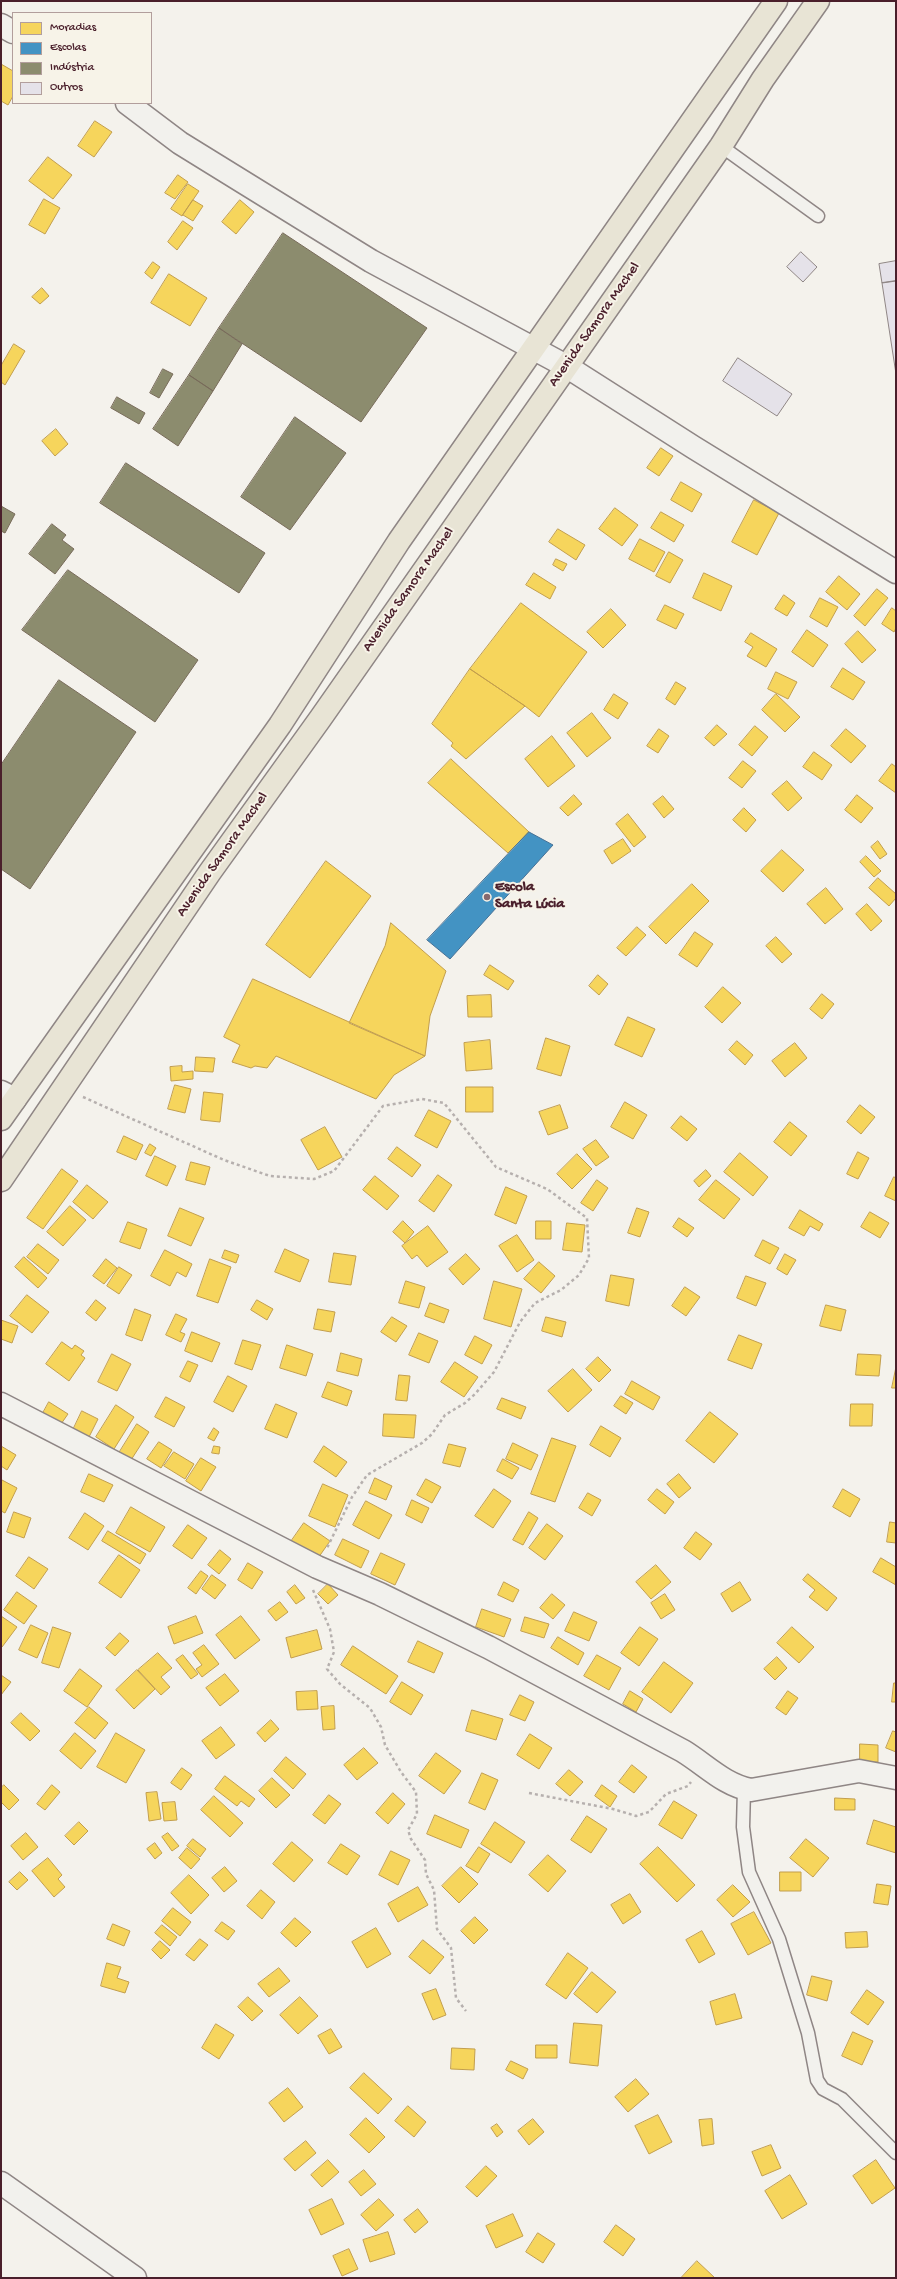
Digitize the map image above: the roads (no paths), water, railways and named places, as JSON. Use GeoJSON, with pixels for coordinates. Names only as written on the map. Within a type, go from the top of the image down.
{"type":"FeatureCollection","features":[{"type":"Feature","properties":{"kind":"highway","name":"Avenida Samora Machel"},"geometry":{"type":"LineString","coordinates":[[1,1119],[8,1096],[280,725],[399,541],[776,1]]}},
{"type":"Feature","properties":{"kind":"highway","name":"Avenida Samora Machel"},"geometry":{"type":"LineString","coordinates":[[1,1180],[205,879],[320,719],[721,146],[763,79],[818,1]]}},
{"type":"Feature","properties":{"kind":"street"},"geometry":{"type":"LineString","coordinates":[[1,25],[12,31]]}},
{"type":"Feature","properties":{"kind":"street"},"geometry":{"type":"LineString","coordinates":[[128,104],[180,143],[371,261],[566,366],[700,452],[896,572]]}},
{"type":"Feature","properties":{"kind":"street"},"geometry":{"type":"LineString","coordinates":[[1,1404],[317,1566],[380,1594],[488,1647],[704,1763],[728,1783],[751,1790],[859,1771],[896,1778]]}},
{"type":"Feature","properties":{"kind":"street"},"geometry":{"type":"LineString","coordinates":[[1,2183],[135,2278]]}},
{"type":"Feature","properties":{"kind":"lane"},"geometry":{"type":"LineString","coordinates":[[721,146],[818,216]]}},
{"type":"Feature","properties":{"kind":"lane"},"geometry":{"type":"LineString","coordinates":[[744,1788],[743,1827],[749,1872],[779,1939],[808,2033],[817,2080],[823,2089],[842,2099],[896,2153]]}},
{"type":"Feature","properties":{"kind":"place","name":"Escola Santa Lúcia"},"geometry":{"type":"Point","coordinates":[487,897]}}]}
